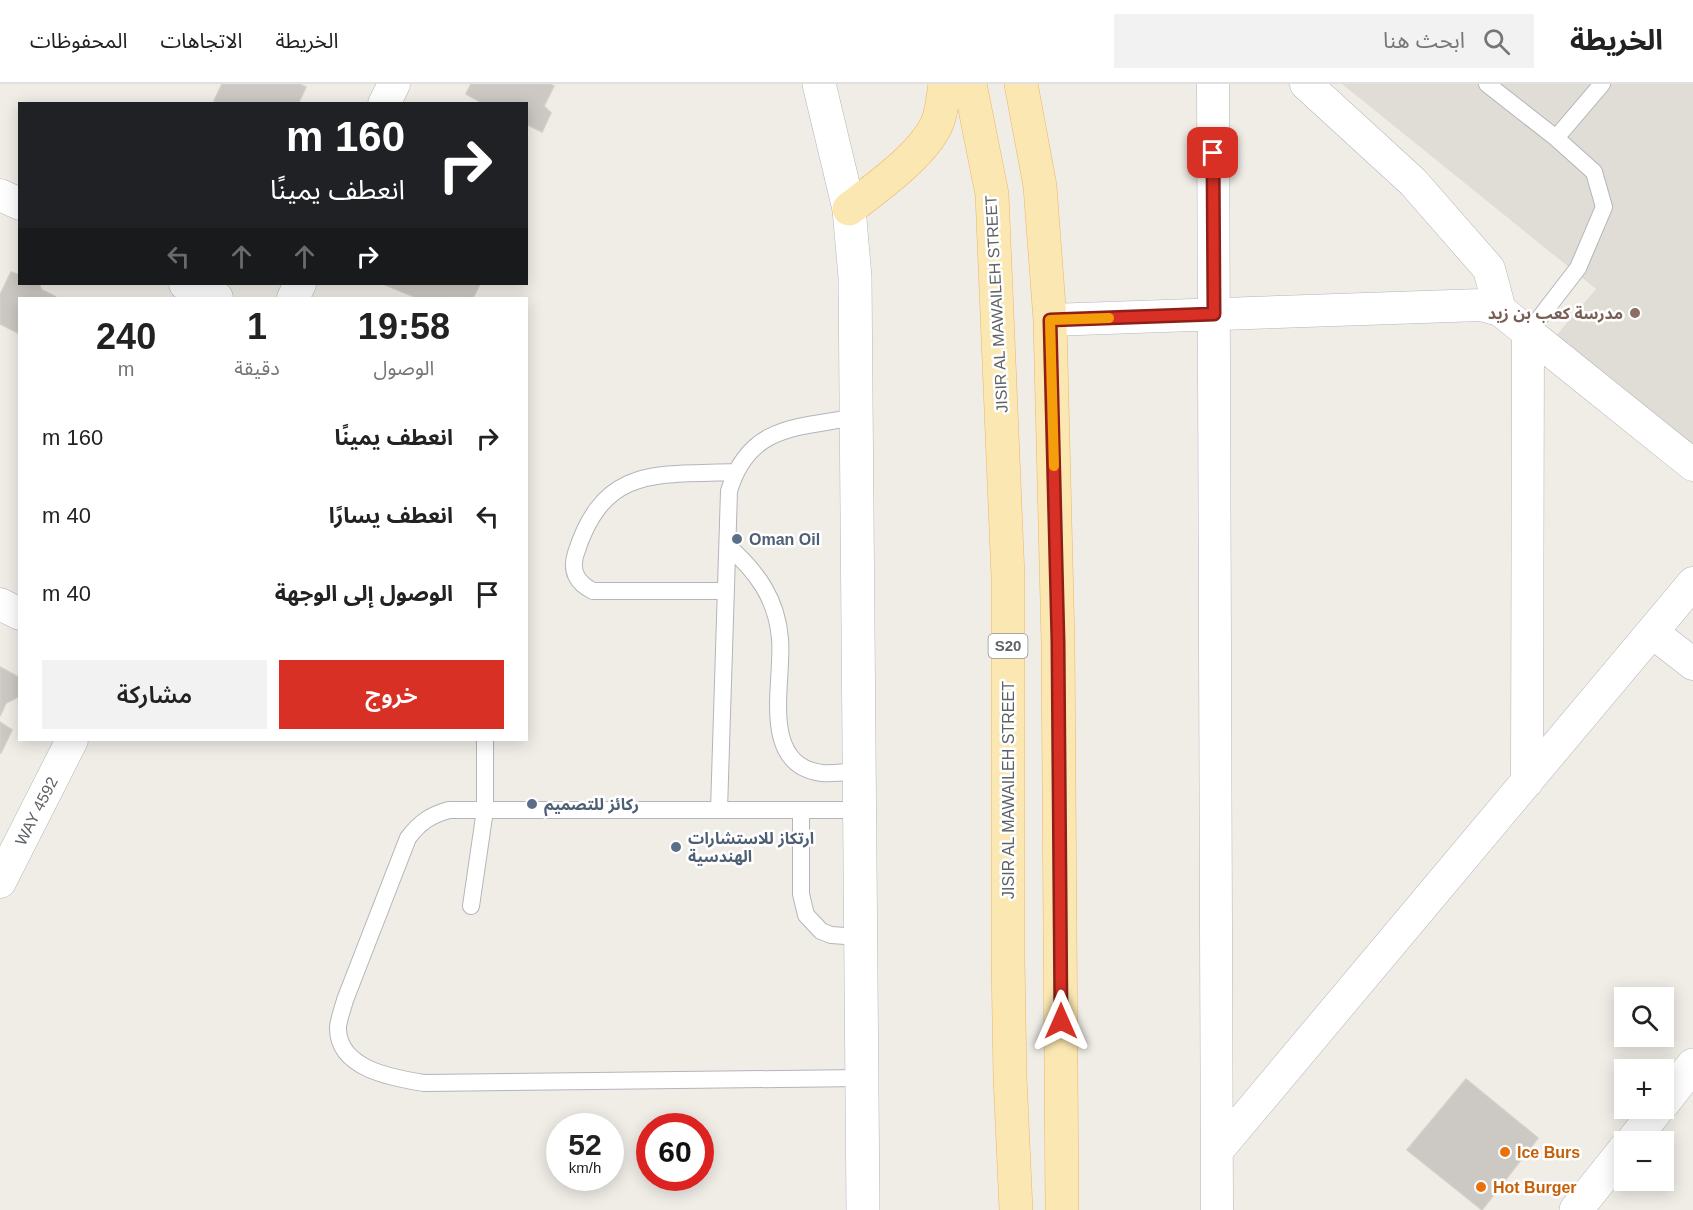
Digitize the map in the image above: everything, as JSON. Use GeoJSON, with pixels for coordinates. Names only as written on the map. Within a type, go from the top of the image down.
{"type":"FeatureCollection","features":[{"type":"Feature","properties":{"kind":"main road"},"geometry":{"type":"LineString","coordinates":[[849,209],[898,170],[922,147],[938,122],[945,84]]}},
{"type":"Feature","properties":{"kind":"main road","name":"JISIR AL MAWAILEH STREET"},"geometry":{"type":"LineString","coordinates":[[970,84],[992,194],[1007,565],[1008,960],[1016,1210]]}},
{"type":"Feature","properties":{"kind":"main road"},"geometry":{"type":"LineString","coordinates":[[1021,84],[1040,186],[1050,320],[1058,642],[1062,1210]]}},
{"type":"Feature","properties":{"kind":"street"},"geometry":{"type":"LineString","coordinates":[[385,102],[394,84]]}},
{"type":"Feature","properties":{"kind":"street"},"geometry":{"type":"LineString","coordinates":[[819,84],[849,209],[855,276],[863,1210]]}},
{"type":"Feature","properties":{"kind":"street"},"geometry":{"type":"LineString","coordinates":[[1213,84],[1217,1210]]}},
{"type":"Feature","properties":{"kind":"street"},"geometry":{"type":"LineString","coordinates":[[1306,84],[1413,182],[1489,269],[1500,310]]}},
{"type":"Feature","properties":{"kind":"street"},"geometry":{"type":"LineString","coordinates":[[0,195],[18,203]]}},
{"type":"Feature","properties":{"kind":"street"},"geometry":{"type":"LineString","coordinates":[[187,285],[215,297]]}},
{"type":"Feature","properties":{"kind":"street"},"geometry":{"type":"LineString","coordinates":[[1050,320],[1481,305],[1500,310],[1693,465]]}},
{"type":"Feature","properties":{"kind":"street"},"geometry":{"type":"LineString","coordinates":[[1527,782],[1528,333]]}},
{"type":"Feature","properties":{"kind":"street"},"geometry":{"type":"LineString","coordinates":[[1217,1151],[1693,583]]}},
{"type":"Feature","properties":{"kind":"street"},"geometry":{"type":"LineString","coordinates":[[0,604],[18,613]]}},
{"type":"Feature","properties":{"kind":"street"},"geometry":{"type":"LineString","coordinates":[[1653,632],[1693,664]]}},
{"type":"Feature","properties":{"kind":"street","name":"WAY 4592"},"geometry":{"type":"LineString","coordinates":[[0,882],[71,741]]}},
{"type":"Feature","properties":{"kind":"street"},"geometry":{"type":"LineString","coordinates":[[1674,1089],[1693,1065]]}},
{"type":"Feature","properties":{"kind":"street"},"geometry":{"type":"LineString","coordinates":[[1640,1131],[1650,1119]]}},
{"type":"Feature","properties":{"kind":"street"},"geometry":{"type":"LineString","coordinates":[[1576,1210],[1614,1162]]}},
{"type":"Feature","properties":{"kind":"lane"},"geometry":{"type":"LineString","coordinates":[[1486,84],[1556,138],[1594,172],[1604,207],[1578,268],[1528,333]]}},
{"type":"Feature","properties":{"kind":"lane"},"geometry":{"type":"LineString","coordinates":[[1556,138],[1602,84]]}},
{"type":"Feature","properties":{"kind":"lane"},"geometry":{"type":"LineString","coordinates":[[719,810],[729,491],[735,472],[745,455],[760,442],[778,433],[856,417]]}},
{"type":"Feature","properties":{"kind":"lane"},"geometry":{"type":"LineString","coordinates":[[726,591],[593,591],[577,579],[573,569],[579,543],[596,510],[616,489],[636,480],[657,475],[735,472]]}},
{"type":"Feature","properties":{"kind":"lane"},"geometry":{"type":"LineString","coordinates":[[728,546],[748,564],[764,587],[775,612],[780,639],[779,732],[784,746],[793,759],[820,772],[859,771]]}},
{"type":"Feature","properties":{"kind":"lane"},"geometry":{"type":"LineString","coordinates":[[471,906],[485,810],[485,741]]}},
{"type":"Feature","properties":{"kind":"lane"},"geometry":{"type":"LineString","coordinates":[[860,810],[449,810],[437,813],[426,819],[408,838],[338,1026],[339,1038],[351,1058],[382,1074],[424,1083],[862,1078]]}},
{"type":"Feature","properties":{"kind":"lane"},"geometry":{"type":"LineString","coordinates":[[801,810],[801,894],[806,915],[821,931],[831,935],[860,937]]}},
{"type":"Feature","properties":{"kind":"shaded area"},"geometry":{"type":"Polygon","coordinates":[[[1342,84],[1693,84],[1693,456],[1555,337],[1596,289],[1342,84]]]}},
{"type":"Feature","properties":{"kind":"building"},"geometry":{"type":"Polygon","coordinates":[[[222,84],[299,84],[306,87],[299,102],[214,101],[222,84]]]}},
{"type":"Feature","properties":{"kind":"building"},"geometry":{"type":"Polygon","coordinates":[[[471,84],[550,84],[554,86],[544,106],[551,113],[542,132],[528,125],[528,102],[480,102],[466,94],[471,84]]]}},
{"type":"Feature","properties":{"kind":"building"},"geometry":{"type":"Polygon","coordinates":[[[11,272],[18,274],[18,285],[40,285],[42,290],[56,297],[18,297],[18,333],[0,324],[0,295],[11,272]]]}},
{"type":"Feature","properties":{"kind":"building"},"geometry":{"type":"Polygon","coordinates":[[[385,285],[480,285],[474,297],[415,297],[385,285]]]}},
{"type":"Feature","properties":{"kind":"building"},"geometry":{"type":"Polygon","coordinates":[[[0,667],[18,677],[18,697],[6,703],[0,716],[0,667]]]}},
{"type":"Feature","properties":{"kind":"building"},"geometry":{"type":"Polygon","coordinates":[[[0,722],[12,730],[1,753],[0,752],[0,722]]]}},
{"type":"Feature","properties":{"kind":"building"},"geometry":{"type":"Polygon","coordinates":[[[1466,1079],[1538,1138],[1482,1210],[1407,1150],[1466,1079]]]}},
{"type":"Feature","properties":{"kind":"slow traffic"},"geometry":{"type":"LineString","coordinates":[[1054,466],[1050,320],[1109,318]]}},
{"type":"Feature","properties":{"kind":"place","name":"مدرسة كعب بن زيد"},"geometry":{"type":"Point","coordinates":[1635,313]}},
{"type":"Feature","properties":{"kind":"place","name":"Oman Oil"},"geometry":{"type":"Point","coordinates":[737,539]}},
{"type":"Feature","properties":{"kind":"place","name":"ركائز للتصميم"},"geometry":{"type":"Point","coordinates":[532,804]}},
{"type":"Feature","properties":{"kind":"place","name":"ارتكاز للاستشارات الهندسية"},"geometry":{"type":"Point","coordinates":[676,847]}},
{"type":"Feature","properties":{"kind":"place","name":"Ice Burs"},"geometry":{"type":"Point","coordinates":[1505,1152]}},
{"type":"Feature","properties":{"kind":"place","name":"Hot Burger"},"geometry":{"type":"Point","coordinates":[1481,1187]}},
{"type":"Feature","properties":{"kind":"route"},"geometry":{"type":"LineString","coordinates":[[1061,1021],[1058,642],[1050,320],[1214,314],[1213,153]]}}]}
